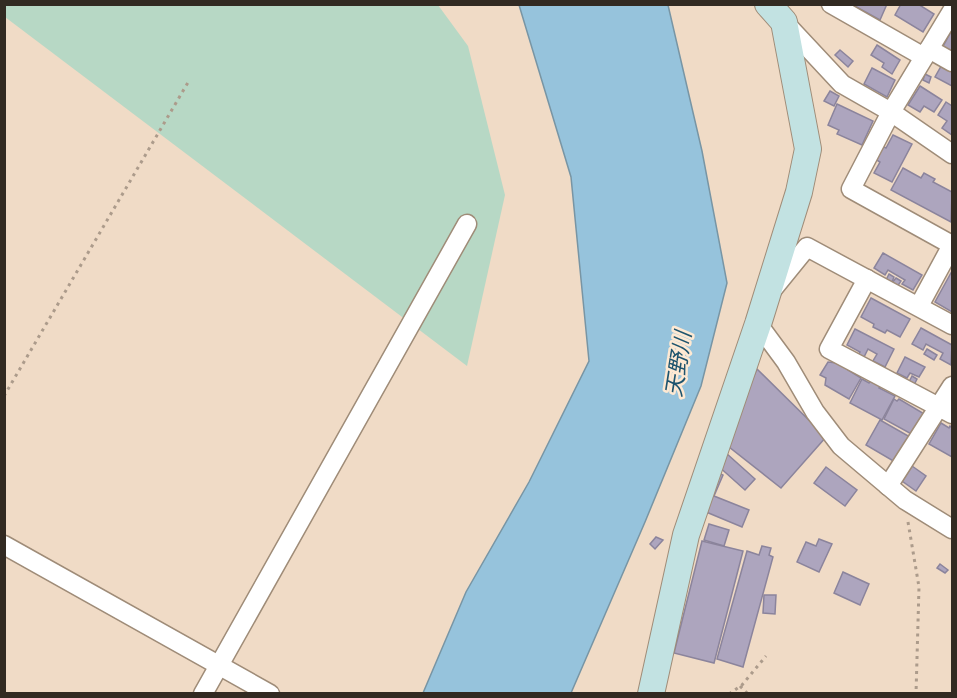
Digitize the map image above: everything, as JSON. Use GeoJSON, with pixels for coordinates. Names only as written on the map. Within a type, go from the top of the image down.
{"type":"FeatureCollection","features":[{"type":"Feature","properties":{"kind":"street"},"geometry":{"type":"LineString","coordinates":[[831,4],[926,53],[952,62]]}},
{"type":"Feature","properties":{"kind":"street"},"geometry":{"type":"LineString","coordinates":[[919,306],[952,245],[851,189],[891,112],[952,11]]}},
{"type":"Feature","properties":{"kind":"street"},"geometry":{"type":"LineString","coordinates":[[776,13],[842,84],[891,112],[952,154]]}},
{"type":"Feature","properties":{"kind":"street"},"geometry":{"type":"LineString","coordinates":[[651,693],[686,535],[767,297],[798,192],[808,149],[776,13]]}},
{"type":"Feature","properties":{"kind":"street"},"geometry":{"type":"LineString","coordinates":[[202,693],[467,224]]}},
{"type":"Feature","properties":{"kind":"street"},"geometry":{"type":"LineString","coordinates":[[767,297],[807,247],[952,325]]}},
{"type":"Feature","properties":{"kind":"street"},"geometry":{"type":"LineString","coordinates":[[867,279],[829,349],[945,411]]}},
{"type":"Feature","properties":{"kind":"street"},"geometry":{"type":"LineString","coordinates":[[758,324],[786,362],[815,412],[841,446],[904,500],[952,529]]}},
{"type":"Feature","properties":{"kind":"street"},"geometry":{"type":"LineString","coordinates":[[888,486],[945,411],[952,386]]}},
{"type":"Feature","properties":{"kind":"street"},"geometry":{"type":"LineString","coordinates":[[4,545],[270,693]]}},
{"type":"Feature","properties":{"kind":"path"},"geometry":{"type":"LineString","coordinates":[[4,396],[190,79]]}},
{"type":"Feature","properties":{"kind":"path"},"geometry":{"type":"LineString","coordinates":[[904,500],[919,587],[916,693]]}},
{"type":"Feature","properties":{"kind":"path"},"geometry":{"type":"LineString","coordinates":[[729,693],[740,687],[765,656]]}},
{"type":"Feature","properties":{"kind":"path"},"geometry":{"type":"LineString","coordinates":[[740,687],[748,693]]}},
{"type":"Feature","properties":{"kind":"green space"},"geometry":{"type":"Polygon","coordinates":[[[4,5],[438,5],[468,46],[505,195],[467,366],[5,17],[4,5]]]}},
{"type":"Feature","properties":{"kind":"water","name":"天野川"},"geometry":{"type":"Polygon","coordinates":[[[519,5],[668,5],[702,151],[727,283],[701,386],[571,693],[423,693],[466,592],[529,482],[589,361],[571,177],[519,5]]]}},
{"type":"Feature","properties":{"kind":"building"},"geometry":{"type":"Polygon","coordinates":[[[851,4],[887,4],[880,20],[851,4]]]}},
{"type":"Feature","properties":{"kind":"building"},"geometry":{"type":"Polygon","coordinates":[[[901,4],[918,4],[934,14],[923,32],[895,15],[901,4]]]}},
{"type":"Feature","properties":{"kind":"building"},"geometry":{"type":"Polygon","coordinates":[[[952,30],[952,56],[941,50],[952,30]]]}},
{"type":"Feature","properties":{"kind":"building"},"geometry":{"type":"Polygon","coordinates":[[[877,45],[900,60],[892,74],[882,67],[884,63],[871,55],[877,45]]]}},
{"type":"Feature","properties":{"kind":"building"},"geometry":{"type":"Polygon","coordinates":[[[840,50],[853,61],[848,67],[835,55],[840,50]]]}},
{"type":"Feature","properties":{"kind":"building"},"geometry":{"type":"Polygon","coordinates":[[[944,61],[952,65],[952,86],[935,77],[944,61]]]}},
{"type":"Feature","properties":{"kind":"building"},"geometry":{"type":"Polygon","coordinates":[[[872,68],[895,80],[887,97],[864,84],[872,68]]]}},
{"type":"Feature","properties":{"kind":"building"},"geometry":{"type":"Polygon","coordinates":[[[925,74],[931,77],[929,83],[923,80],[925,74]]]}},
{"type":"Feature","properties":{"kind":"building"},"geometry":{"type":"Polygon","coordinates":[[[920,86],[942,100],[934,112],[924,106],[920,112],[908,105],[920,86]]]}},
{"type":"Feature","properties":{"kind":"building"},"geometry":{"type":"Polygon","coordinates":[[[830,91],[839,96],[834,106],[824,101],[830,91]]]}},
{"type":"Feature","properties":{"kind":"building"},"geometry":{"type":"Polygon","coordinates":[[[946,102],[952,106],[952,135],[942,128],[947,121],[938,115],[946,102]]]}},
{"type":"Feature","properties":{"kind":"building"},"geometry":{"type":"Polygon","coordinates":[[[837,104],[873,121],[862,145],[837,134],[839,130],[828,125],[837,104]]]}},
{"type":"Feature","properties":{"kind":"building"},"geometry":{"type":"Polygon","coordinates":[[[893,135],[912,144],[892,182],[874,173],[880,162],[875,159],[882,146],[886,148],[893,135]]]}},
{"type":"Feature","properties":{"kind":"building"},"geometry":{"type":"Polygon","coordinates":[[[903,168],[921,178],[924,173],[935,179],[933,182],[952,192],[951,222],[891,190],[903,168]]]}},
{"type":"Feature","properties":{"kind":"building"},"geometry":{"type":"Polygon","coordinates":[[[883,253],[922,275],[913,290],[902,284],[905,280],[888,270],[885,275],[874,268],[883,253]]]}},
{"type":"Feature","properties":{"kind":"building"},"geometry":{"type":"Polygon","coordinates":[[[952,271],[952,312],[935,302],[952,271]]]}},
{"type":"Feature","properties":{"kind":"building"},"geometry":{"type":"Polygon","coordinates":[[[889,274],[894,277],[892,282],[886,280],[889,274]]]}},
{"type":"Feature","properties":{"kind":"building"},"geometry":{"type":"Polygon","coordinates":[[[896,278],[901,281],[897,287],[892,283],[896,278]]]}},
{"type":"Feature","properties":{"kind":"building"},"geometry":{"type":"Polygon","coordinates":[[[871,298],[910,319],[900,337],[887,330],[885,333],[873,327],[874,324],[861,317],[871,298]]]}},
{"type":"Feature","properties":{"kind":"building"},"geometry":{"type":"Polygon","coordinates":[[[921,328],[952,345],[951,365],[940,359],[943,353],[926,344],[923,350],[912,344],[921,328]]]}},
{"type":"Feature","properties":{"kind":"building"},"geometry":{"type":"Polygon","coordinates":[[[855,329],[894,349],[885,367],[873,361],[877,354],[868,349],[864,357],[858,355],[860,352],[847,345],[855,329]]]}},
{"type":"Feature","properties":{"kind":"building"},"geometry":{"type":"Polygon","coordinates":[[[927,349],[937,355],[934,360],[924,354],[927,349]]]}},
{"type":"Feature","properties":{"kind":"building"},"geometry":{"type":"Polygon","coordinates":[[[905,357],[925,367],[919,377],[910,373],[907,378],[897,373],[905,357]]]}},
{"type":"Feature","properties":{"kind":"building"},"geometry":{"type":"Polygon","coordinates":[[[838,361],[861,378],[849,399],[825,385],[826,378],[820,375],[828,362],[837,363],[838,361]]]}},
{"type":"Feature","properties":{"kind":"building"},"geometry":{"type":"Polygon","coordinates":[[[757,369],[826,437],[781,488],[724,443],[757,369]]]}},
{"type":"Feature","properties":{"kind":"building"},"geometry":{"type":"Polygon","coordinates":[[[912,376],[917,379],[914,385],[909,382],[912,376]]]}},
{"type":"Feature","properties":{"kind":"building"},"geometry":{"type":"Polygon","coordinates":[[[862,379],[869,383],[871,379],[881,384],[879,388],[895,396],[882,420],[850,403],[862,379]]]}},
{"type":"Feature","properties":{"kind":"building"},"geometry":{"type":"Polygon","coordinates":[[[894,399],[897,401],[899,399],[926,415],[915,436],[884,419],[894,399]]]}},
{"type":"Feature","properties":{"kind":"building"},"geometry":{"type":"Polygon","coordinates":[[[880,420],[910,437],[895,462],[866,445],[880,420]]]}},
{"type":"Feature","properties":{"kind":"building"},"geometry":{"type":"Polygon","coordinates":[[[941,423],[952,428],[952,457],[929,444],[941,423]]]}},
{"type":"Feature","properties":{"kind":"building"},"geometry":{"type":"Polygon","coordinates":[[[726,453],[755,479],[745,490],[717,465],[726,453]]]}},
{"type":"Feature","properties":{"kind":"building"},"geometry":{"type":"Polygon","coordinates":[[[912,466],[926,476],[916,491],[902,481],[912,466]]]}},
{"type":"Feature","properties":{"kind":"building"},"geometry":{"type":"Polygon","coordinates":[[[826,467],[857,490],[845,506],[814,483],[826,467]]]}},
{"type":"Feature","properties":{"kind":"building"},"geometry":{"type":"Polygon","coordinates":[[[715,471],[723,475],[714,496],[749,510],[742,527],[699,509],[715,471]]]}},
{"type":"Feature","properties":{"kind":"building"},"geometry":{"type":"Polygon","coordinates":[[[709,524],[729,530],[724,546],[704,540],[709,524]]]}},
{"type":"Feature","properties":{"kind":"building"},"geometry":{"type":"Polygon","coordinates":[[[656,537],[663,540],[655,549],[650,544],[656,537]]]}},
{"type":"Feature","properties":{"kind":"building"},"geometry":{"type":"Polygon","coordinates":[[[819,539],[832,544],[819,572],[797,562],[806,542],[816,546],[819,539]]]}},
{"type":"Feature","properties":{"kind":"building"},"geometry":{"type":"Polygon","coordinates":[[[702,541],[743,551],[714,663],[674,653],[702,541]]]}},
{"type":"Feature","properties":{"kind":"building"},"geometry":{"type":"Polygon","coordinates":[[[762,546],[771,548],[769,555],[773,557],[743,667],[717,659],[747,551],[759,555],[762,546]]]}},
{"type":"Feature","properties":{"kind":"building"},"geometry":{"type":"Polygon","coordinates":[[[940,564],[948,570],[945,573],[937,568],[940,564]]]}},
{"type":"Feature","properties":{"kind":"building"},"geometry":{"type":"Polygon","coordinates":[[[843,572],[869,584],[860,605],[834,593],[843,572]]]}},
{"type":"Feature","properties":{"kind":"building"},"geometry":{"type":"Polygon","coordinates":[[[764,595],[776,595],[775,614],[763,613],[764,595]]]}}]}
